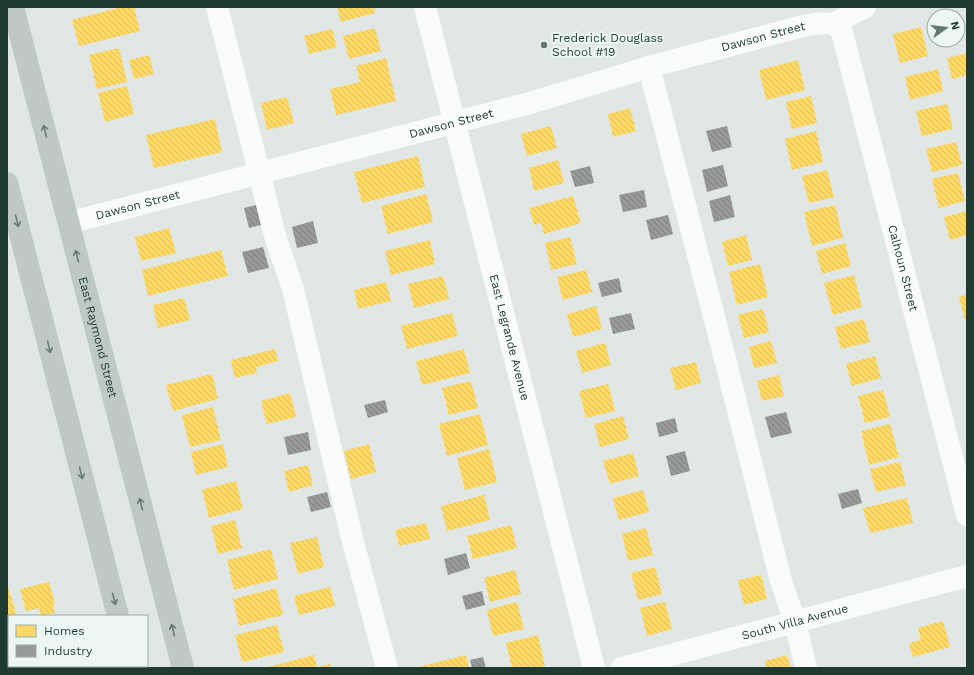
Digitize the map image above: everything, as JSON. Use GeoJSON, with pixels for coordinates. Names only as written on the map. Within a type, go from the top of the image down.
{"type":"FeatureCollection","features":[{"type":"Feature","properties":{"kind":"main road","name":"East Raymond Street"},"geometry":{"type":"LineString","coordinates":[[13,7],[183,668]]}},
{"type":"Feature","properties":{"kind":"main road"},"geometry":{"type":"LineString","coordinates":[[7,183],[118,615]]}},
{"type":"Feature","properties":{"kind":"street"},"geometry":{"type":"LineString","coordinates":[[217,7],[276,239],[292,289],[353,542],[387,668]]}},
{"type":"Feature","properties":{"kind":"street","name":"East Legrande Avenue"},"geometry":{"type":"LineString","coordinates":[[425,7],[594,668]]}},
{"type":"Feature","properties":{"kind":"street"},"geometry":{"type":"LineString","coordinates":[[833,24],[865,7]]}},
{"type":"Feature","properties":{"kind":"street","name":"Dawson Street"},"geometry":{"type":"LineString","coordinates":[[68,223],[454,121],[530,103],[649,67],[799,26],[818,23],[833,24]]}},
{"type":"Feature","properties":{"kind":"street","name":"Calhoun Street"},"geometry":{"type":"LineString","coordinates":[[833,24],[840,28],[844,40],[967,516]]}},
{"type":"Feature","properties":{"kind":"street"},"geometry":{"type":"LineString","coordinates":[[649,67],[723,351],[780,581],[795,622],[806,668]]}},
{"type":"Feature","properties":{"kind":"street","name":"South Villa Avenue"},"geometry":{"type":"LineString","coordinates":[[622,668],[967,576]]}},
{"type":"Feature","properties":{"kind":"building: Homes"},"geometry":{"type":"Polygon","coordinates":[[[122,7],[134,7],[140,31],[79,46],[72,20],[122,7]]]}},
{"type":"Feature","properties":{"kind":"building: Homes"},"geometry":{"type":"Polygon","coordinates":[[[337,7],[374,7],[375,13],[341,22],[337,7]]]}},
{"type":"Feature","properties":{"kind":"building: Homes"},"geometry":{"type":"Polygon","coordinates":[[[921,27],[928,56],[900,63],[893,34],[921,27]]]}},
{"type":"Feature","properties":{"kind":"building: Homes"},"geometry":{"type":"Polygon","coordinates":[[[375,28],[381,51],[349,59],[343,36],[375,28]]]}},
{"type":"Feature","properties":{"kind":"building: Homes"},"geometry":{"type":"Polygon","coordinates":[[[332,29],[337,47],[309,54],[304,36],[332,29]]]}},
{"type":"Feature","properties":{"kind":"building: Homes"},"geometry":{"type":"Polygon","coordinates":[[[119,48],[127,82],[97,89],[89,55],[119,48]]]}},
{"type":"Feature","properties":{"kind":"building: Homes"},"geometry":{"type":"Polygon","coordinates":[[[967,53],[967,75],[952,79],[947,58],[967,53]]]}},
{"type":"Feature","properties":{"kind":"building: Homes"},"geometry":{"type":"Polygon","coordinates":[[[149,55],[154,74],[134,79],[129,60],[149,55]]]}},
{"type":"Feature","properties":{"kind":"building: Homes"},"geometry":{"type":"Polygon","coordinates":[[[386,58],[396,101],[336,115],[330,89],[360,82],[356,66],[386,58]]]}},
{"type":"Feature","properties":{"kind":"building: Homes"},"geometry":{"type":"Polygon","coordinates":[[[798,60],[805,90],[766,100],[759,70],[798,60]]]}},
{"type":"Feature","properties":{"kind":"building: Homes"},"geometry":{"type":"Polygon","coordinates":[[[938,69],[943,91],[910,100],[905,77],[938,69]]]}},
{"type":"Feature","properties":{"kind":"building: Homes"},"geometry":{"type":"Polygon","coordinates":[[[127,86],[134,114],[105,122],[98,93],[127,86]]]}},
{"type":"Feature","properties":{"kind":"building: Homes"},"geometry":{"type":"Polygon","coordinates":[[[811,96],[817,123],[792,129],[786,102],[811,96]]]}},
{"type":"Feature","properties":{"kind":"building: Homes"},"geometry":{"type":"Polygon","coordinates":[[[287,97],[294,123],[267,130],[261,103],[287,97]]]}},
{"type":"Feature","properties":{"kind":"building: Homes"},"geometry":{"type":"Polygon","coordinates":[[[947,104],[953,129],[922,136],[916,111],[947,104]]]}},
{"type":"Feature","properties":{"kind":"building: Homes"},"geometry":{"type":"Polygon","coordinates":[[[630,108],[636,131],[613,137],[608,114],[630,108]]]}},
{"type":"Feature","properties":{"kind":"building: Homes"},"geometry":{"type":"Polygon","coordinates":[[[215,119],[222,152],[154,168],[146,135],[215,119]]]}},
{"type":"Feature","properties":{"kind":"building: Homes"},"geometry":{"type":"Polygon","coordinates":[[[551,126],[557,148],[527,156],[521,134],[551,126]]]}},
{"type":"Feature","properties":{"kind":"building: Homes"},"geometry":{"type":"Polygon","coordinates":[[[816,131],[823,162],[792,170],[785,139],[816,131]]]}},
{"type":"Feature","properties":{"kind":"building: Homes"},"geometry":{"type":"Polygon","coordinates":[[[956,142],[962,165],[932,172],[926,149],[956,142]]]}},
{"type":"Feature","properties":{"kind":"building: Homes"},"geometry":{"type":"Polygon","coordinates":[[[418,156],[425,187],[362,203],[354,172],[418,156]]]}},
{"type":"Feature","properties":{"kind":"building: Homes"},"geometry":{"type":"Polygon","coordinates":[[[558,160],[564,183],[534,191],[529,168],[558,160]]]}},
{"type":"Feature","properties":{"kind":"building: Homes"},"geometry":{"type":"Polygon","coordinates":[[[827,170],[834,197],[809,203],[802,176],[827,170]]]}},
{"type":"Feature","properties":{"kind":"building: Homes"},"geometry":{"type":"Polygon","coordinates":[[[958,173],[965,201],[939,208],[932,179],[958,173]]]}},
{"type":"Feature","properties":{"kind":"building: Homes"},"geometry":{"type":"Polygon","coordinates":[[[426,194],[433,222],[388,234],[381,206],[426,194]]]}},
{"type":"Feature","properties":{"kind":"building: Homes"},"geometry":{"type":"Polygon","coordinates":[[[573,196],[581,223],[544,234],[541,223],[534,225],[529,208],[573,196]]]}},
{"type":"Feature","properties":{"kind":"building: Homes"},"geometry":{"type":"Polygon","coordinates":[[[835,205],[843,238],[812,246],[804,212],[835,205]]]}},
{"type":"Feature","properties":{"kind":"building: Homes"},"geometry":{"type":"Polygon","coordinates":[[[967,211],[967,235],[950,240],[944,217],[967,211]]]}},
{"type":"Feature","properties":{"kind":"building: Homes"},"geometry":{"type":"Polygon","coordinates":[[[169,228],[176,253],[141,261],[135,237],[169,228]]]}},
{"type":"Feature","properties":{"kind":"building: Homes"},"geometry":{"type":"Polygon","coordinates":[[[746,235],[752,260],[728,266],[722,242],[746,235]]]}},
{"type":"Feature","properties":{"kind":"building: Homes"},"geometry":{"type":"Polygon","coordinates":[[[570,237],[577,264],[551,270],[545,243],[570,237]]]}},
{"type":"Feature","properties":{"kind":"building: Homes"},"geometry":{"type":"Polygon","coordinates":[[[430,240],[435,264],[391,275],[385,251],[430,240]]]}},
{"type":"Feature","properties":{"kind":"building: Homes"},"geometry":{"type":"Polygon","coordinates":[[[845,243],[851,266],[822,274],[816,251],[845,243]]]}},
{"type":"Feature","properties":{"kind":"building: Homes"},"geometry":{"type":"Polygon","coordinates":[[[221,250],[228,276],[148,296],[142,270],[221,250]]]}},
{"type":"Feature","properties":{"kind":"building: Homes"},"geometry":{"type":"Polygon","coordinates":[[[760,264],[768,297],[737,305],[729,272],[760,264]]]}},
{"type":"Feature","properties":{"kind":"building: Homes"},"geometry":{"type":"Polygon","coordinates":[[[586,270],[592,292],[563,300],[557,277],[586,270]]]}},
{"type":"Feature","properties":{"kind":"building: Homes"},"geometry":{"type":"Polygon","coordinates":[[[854,275],[862,307],[833,315],[824,283],[854,275]]]}},
{"type":"Feature","properties":{"kind":"building: Homes"},"geometry":{"type":"Polygon","coordinates":[[[443,276],[449,299],[414,308],[408,284],[443,276]]]}},
{"type":"Feature","properties":{"kind":"building: Homes"},"geometry":{"type":"Polygon","coordinates":[[[386,282],[391,301],[358,309],[354,290],[386,282]]]}},
{"type":"Feature","properties":{"kind":"building: Homes"},"geometry":{"type":"Polygon","coordinates":[[[967,294],[967,319],[965,320],[959,297],[967,294]]]}},
{"type":"Feature","properties":{"kind":"building: Homes"},"geometry":{"type":"Polygon","coordinates":[[[184,298],[190,320],[158,328],[153,305],[184,298]]]}},
{"type":"Feature","properties":{"kind":"building: Homes"},"geometry":{"type":"Polygon","coordinates":[[[596,306],[602,329],[573,337],[567,314],[596,306]]]}},
{"type":"Feature","properties":{"kind":"building: Homes"},"geometry":{"type":"Polygon","coordinates":[[[763,309],[769,332],[744,338],[738,315],[763,309]]]}},
{"type":"Feature","properties":{"kind":"building: Homes"},"geometry":{"type":"Polygon","coordinates":[[[452,313],[458,336],[407,349],[401,326],[452,313]]]}},
{"type":"Feature","properties":{"kind":"building: Homes"},"geometry":{"type":"Polygon","coordinates":[[[864,319],[870,342],[841,349],[835,327],[864,319]]]}},
{"type":"Feature","properties":{"kind":"building: Homes"},"geometry":{"type":"Polygon","coordinates":[[[771,341],[777,363],[754,368],[749,347],[771,341]]]}},
{"type":"Feature","properties":{"kind":"building: Homes"},"geometry":{"type":"Polygon","coordinates":[[[605,343],[611,365],[582,373],[576,351],[605,343]]]}},
{"type":"Feature","properties":{"kind":"building: Homes"},"geometry":{"type":"Polygon","coordinates":[[[275,349],[278,361],[256,367],[257,373],[235,378],[231,360],[275,349]]]}},
{"type":"Feature","properties":{"kind":"building: Homes"},"geometry":{"type":"Polygon","coordinates":[[[464,349],[470,373],[422,385],[416,361],[464,349]]]}},
{"type":"Feature","properties":{"kind":"building: Homes"},"geometry":{"type":"Polygon","coordinates":[[[875,356],[881,378],[852,386],[846,364],[875,356]]]}},
{"type":"Feature","properties":{"kind":"building: Homes"},"geometry":{"type":"Polygon","coordinates":[[[696,362],[701,383],[676,390],[670,368],[696,362]]]}},
{"type":"Feature","properties":{"kind":"building: Homes"},"geometry":{"type":"Polygon","coordinates":[[[212,374],[218,399],[173,411],[166,385],[212,374]]]}},
{"type":"Feature","properties":{"kind":"building: Homes"},"geometry":{"type":"Polygon","coordinates":[[[779,375],[784,396],[762,401],[757,381],[779,375]]]}},
{"type":"Feature","properties":{"kind":"building: Homes"},"geometry":{"type":"Polygon","coordinates":[[[471,381],[478,408],[449,415],[442,388],[471,381]]]}},
{"type":"Feature","properties":{"kind":"building: Homes"},"geometry":{"type":"Polygon","coordinates":[[[608,384],[615,411],[586,418],[579,391],[608,384]]]}},
{"type":"Feature","properties":{"kind":"building: Homes"},"geometry":{"type":"Polygon","coordinates":[[[883,390],[890,417],[865,423],[858,396],[883,390]]]}},
{"type":"Feature","properties":{"kind":"building: Homes"},"geometry":{"type":"Polygon","coordinates":[[[290,393],[296,417],[267,424],[261,401],[290,393]]]}},
{"type":"Feature","properties":{"kind":"building: Homes"},"geometry":{"type":"Polygon","coordinates":[[[213,407],[221,440],[190,447],[182,415],[213,407]]]}},
{"type":"Feature","properties":{"kind":"building: Homes"},"geometry":{"type":"Polygon","coordinates":[[[480,414],[488,445],[447,456],[439,424],[480,414]]]}},
{"type":"Feature","properties":{"kind":"building: Homes"},"geometry":{"type":"Polygon","coordinates":[[[623,416],[629,439],[600,447],[594,424],[623,416]]]}},
{"type":"Feature","properties":{"kind":"building: Homes"},"geometry":{"type":"Polygon","coordinates":[[[890,424],[899,457],[869,465],[861,431],[890,424]]]}},
{"type":"Feature","properties":{"kind":"building: Homes"},"geometry":{"type":"Polygon","coordinates":[[[223,444],[228,467],[196,475],[191,452],[223,444]]]}},
{"type":"Feature","properties":{"kind":"building: Homes"},"geometry":{"type":"Polygon","coordinates":[[[369,444],[376,472],[351,479],[344,451],[369,444]]]}},
{"type":"Feature","properties":{"kind":"building: Homes"},"geometry":{"type":"Polygon","coordinates":[[[489,449],[497,482],[465,490],[457,458],[489,449]]]}},
{"type":"Feature","properties":{"kind":"building: Homes"},"geometry":{"type":"Polygon","coordinates":[[[633,453],[639,476],[610,484],[603,461],[633,453]]]}},
{"type":"Feature","properties":{"kind":"building: Homes"},"geometry":{"type":"Polygon","coordinates":[[[900,462],[906,485],[876,492],[870,469],[900,462]]]}},
{"type":"Feature","properties":{"kind":"building: Homes"},"geometry":{"type":"Polygon","coordinates":[[[308,465],[313,485],[289,492],[284,471],[308,465]]]}},
{"type":"Feature","properties":{"kind":"building: Homes"},"geometry":{"type":"Polygon","coordinates":[[[236,481],[243,509],[209,518],[202,490],[236,481]]]}},
{"type":"Feature","properties":{"kind":"building: Homes"},"geometry":{"type":"Polygon","coordinates":[[[643,490],[649,512],[619,520],[613,498],[643,490]]]}},
{"type":"Feature","properties":{"kind":"building: Homes"},"geometry":{"type":"Polygon","coordinates":[[[484,495],[490,520],[447,531],[441,506],[484,495]]]}},
{"type":"Feature","properties":{"kind":"building: Homes"},"geometry":{"type":"Polygon","coordinates":[[[907,498],[913,523],[870,533],[863,508],[907,498]]]}},
{"type":"Feature","properties":{"kind":"building: Homes"},"geometry":{"type":"Polygon","coordinates":[[[235,520],[242,548],[218,554],[211,526],[235,520]]]}},
{"type":"Feature","properties":{"kind":"building: Homes"},"geometry":{"type":"Polygon","coordinates":[[[426,523],[430,539],[399,546],[395,530],[426,523]]]}},
{"type":"Feature","properties":{"kind":"building: Homes"},"geometry":{"type":"Polygon","coordinates":[[[511,525],[517,548],[473,559],[467,536],[511,525]]]}},
{"type":"Feature","properties":{"kind":"building: Homes"},"geometry":{"type":"Polygon","coordinates":[[[646,528],[653,555],[628,561],[622,534],[646,528]]]}},
{"type":"Feature","properties":{"kind":"building: Homes"},"geometry":{"type":"Polygon","coordinates":[[[317,537],[324,567],[298,574],[290,543],[317,537]]]}},
{"type":"Feature","properties":{"kind":"building: Homes"},"geometry":{"type":"Polygon","coordinates":[[[271,549],[278,579],[234,590],[227,560],[271,549]]]}},
{"type":"Feature","properties":{"kind":"building: Homes"},"geometry":{"type":"Polygon","coordinates":[[[655,567],[662,594],[638,600],[631,573],[655,567]]]}},
{"type":"Feature","properties":{"kind":"building: Homes"},"geometry":{"type":"Polygon","coordinates":[[[515,570],[521,594],[490,602],[484,578],[515,570]]]}},
{"type":"Feature","properties":{"kind":"building: Homes"},"geometry":{"type":"Polygon","coordinates":[[[761,575],[767,599],[744,605],[738,580],[761,575]]]}},
{"type":"Feature","properties":{"kind":"building: Homes"},"geometry":{"type":"Polygon","coordinates":[[[49,582],[55,604],[53,605],[55,613],[41,615],[39,608],[26,611],[20,589],[49,582]]]}},
{"type":"Feature","properties":{"kind":"building: Homes"},"geometry":{"type":"Polygon","coordinates":[[[7,583],[16,614],[8,615],[7,619],[7,583]]]}},
{"type":"Feature","properties":{"kind":"building: Homes"},"geometry":{"type":"Polygon","coordinates":[[[330,587],[335,606],[299,615],[294,596],[330,587]]]}},
{"type":"Feature","properties":{"kind":"building: Homes"},"geometry":{"type":"Polygon","coordinates":[[[276,588],[283,615],[239,626],[233,599],[276,588]]]}},
{"type":"Feature","properties":{"kind":"building: Homes"},"geometry":{"type":"Polygon","coordinates":[[[517,602],[524,629],[493,636],[487,610],[517,602]]]}},
{"type":"Feature","properties":{"kind":"building: Homes"},"geometry":{"type":"Polygon","coordinates":[[[665,602],[672,629],[647,636],[640,608],[665,602]]]}},
{"type":"Feature","properties":{"kind":"building: Homes"},"geometry":{"type":"Polygon","coordinates":[[[943,621],[950,647],[913,657],[909,643],[921,640],[918,628],[943,621]]]}},
{"type":"Feature","properties":{"kind":"building: Homes"},"geometry":{"type":"Polygon","coordinates":[[[277,625],[284,652],[242,662],[235,635],[277,625]]]}},
{"type":"Feature","properties":{"kind":"building: Homes"},"geometry":{"type":"Polygon","coordinates":[[[538,635],[545,666],[537,668],[512,668],[506,643],[538,635]]]}},
{"type":"Feature","properties":{"kind":"building: Homes"},"geometry":{"type":"Polygon","coordinates":[[[314,655],[317,667],[330,664],[331,668],[264,668],[314,655]]]}},
{"type":"Feature","properties":{"kind":"building: Homes"},"geometry":{"type":"Polygon","coordinates":[[[466,655],[469,668],[418,668],[418,667],[466,655]]]}},
{"type":"Feature","properties":{"kind":"building: Homes"},"geometry":{"type":"Polygon","coordinates":[[[787,655],[791,668],[766,668],[765,661],[787,655]]]}},
{"type":"Feature","properties":{"kind":"building: Industry"},"geometry":{"type":"Polygon","coordinates":[[[727,126],[732,147],[712,152],[706,131],[727,126]]]}},
{"type":"Feature","properties":{"kind":"building: Industry"},"geometry":{"type":"Polygon","coordinates":[[[723,165],[728,186],[707,192],[702,170],[723,165]]]}},
{"type":"Feature","properties":{"kind":"building: Industry"},"geometry":{"type":"Polygon","coordinates":[[[590,166],[594,183],[575,187],[570,171],[590,166]]]}},
{"type":"Feature","properties":{"kind":"building: Industry"},"geometry":{"type":"Polygon","coordinates":[[[644,190],[647,207],[623,212],[619,195],[644,190]]]}},
{"type":"Feature","properties":{"kind":"building: Industry"},"geometry":{"type":"Polygon","coordinates":[[[730,195],[735,217],[714,222],[709,201],[730,195]]]}},
{"type":"Feature","properties":{"kind":"building: Industry"},"geometry":{"type":"Polygon","coordinates":[[[256,205],[261,225],[249,228],[244,208],[256,205]]]}},
{"type":"Feature","properties":{"kind":"building: Industry"},"geometry":{"type":"Polygon","coordinates":[[[668,215],[673,234],[651,240],[646,220],[668,215]]]}},
{"type":"Feature","properties":{"kind":"building: Industry"},"geometry":{"type":"Polygon","coordinates":[[[313,221],[318,243],[297,248],[292,227],[313,221]]]}},
{"type":"Feature","properties":{"kind":"building: Industry"},"geometry":{"type":"Polygon","coordinates":[[[263,247],[269,268],[248,273],[242,252],[263,247]]]}},
{"type":"Feature","properties":{"kind":"building: Industry"},"geometry":{"type":"Polygon","coordinates":[[[619,278],[622,292],[602,297],[598,283],[619,278]]]}},
{"type":"Feature","properties":{"kind":"building: Industry"},"geometry":{"type":"Polygon","coordinates":[[[631,313],[635,329],[613,334],[609,318],[631,313]]]}},
{"type":"Feature","properties":{"kind":"building: Industry"},"geometry":{"type":"Polygon","coordinates":[[[385,400],[388,412],[368,418],[364,405],[385,400]]]}},
{"type":"Feature","properties":{"kind":"building: Industry"},"geometry":{"type":"Polygon","coordinates":[[[786,412],[792,433],[771,438],[765,417],[786,412]]]}},
{"type":"Feature","properties":{"kind":"building: Industry"},"geometry":{"type":"Polygon","coordinates":[[[675,418],[678,432],[659,437],[656,423],[675,418]]]}},
{"type":"Feature","properties":{"kind":"building: Industry"},"geometry":{"type":"Polygon","coordinates":[[[308,432],[311,450],[288,455],[284,437],[308,432]]]}},
{"type":"Feature","properties":{"kind":"building: Industry"},"geometry":{"type":"Polygon","coordinates":[[[685,451],[690,471],[671,476],[666,456],[685,451]]]}},
{"type":"Feature","properties":{"kind":"building: Industry"},"geometry":{"type":"Polygon","coordinates":[[[858,489],[862,503],[842,509],[838,494],[858,489]]]}},
{"type":"Feature","properties":{"kind":"building: Industry"},"geometry":{"type":"Polygon","coordinates":[[[327,492],[331,507],[311,512],[307,497],[327,492]]]}},
{"type":"Feature","properties":{"kind":"building: Industry"},"geometry":{"type":"Polygon","coordinates":[[[466,553],[470,568],[448,575],[444,559],[466,553]]]}},
{"type":"Feature","properties":{"kind":"building: Industry"},"geometry":{"type":"Polygon","coordinates":[[[482,591],[485,605],[466,610],[462,596],[482,591]]]}},
{"type":"Feature","properties":{"kind":"building: Industry"},"geometry":{"type":"Polygon","coordinates":[[[483,657],[486,668],[472,668],[470,660],[483,657]]]}},
{"type":"Feature","properties":{"kind":"place","name":"Frederick Douglass School #19"},"geometry":{"type":"Point","coordinates":[544,45]}}]}
